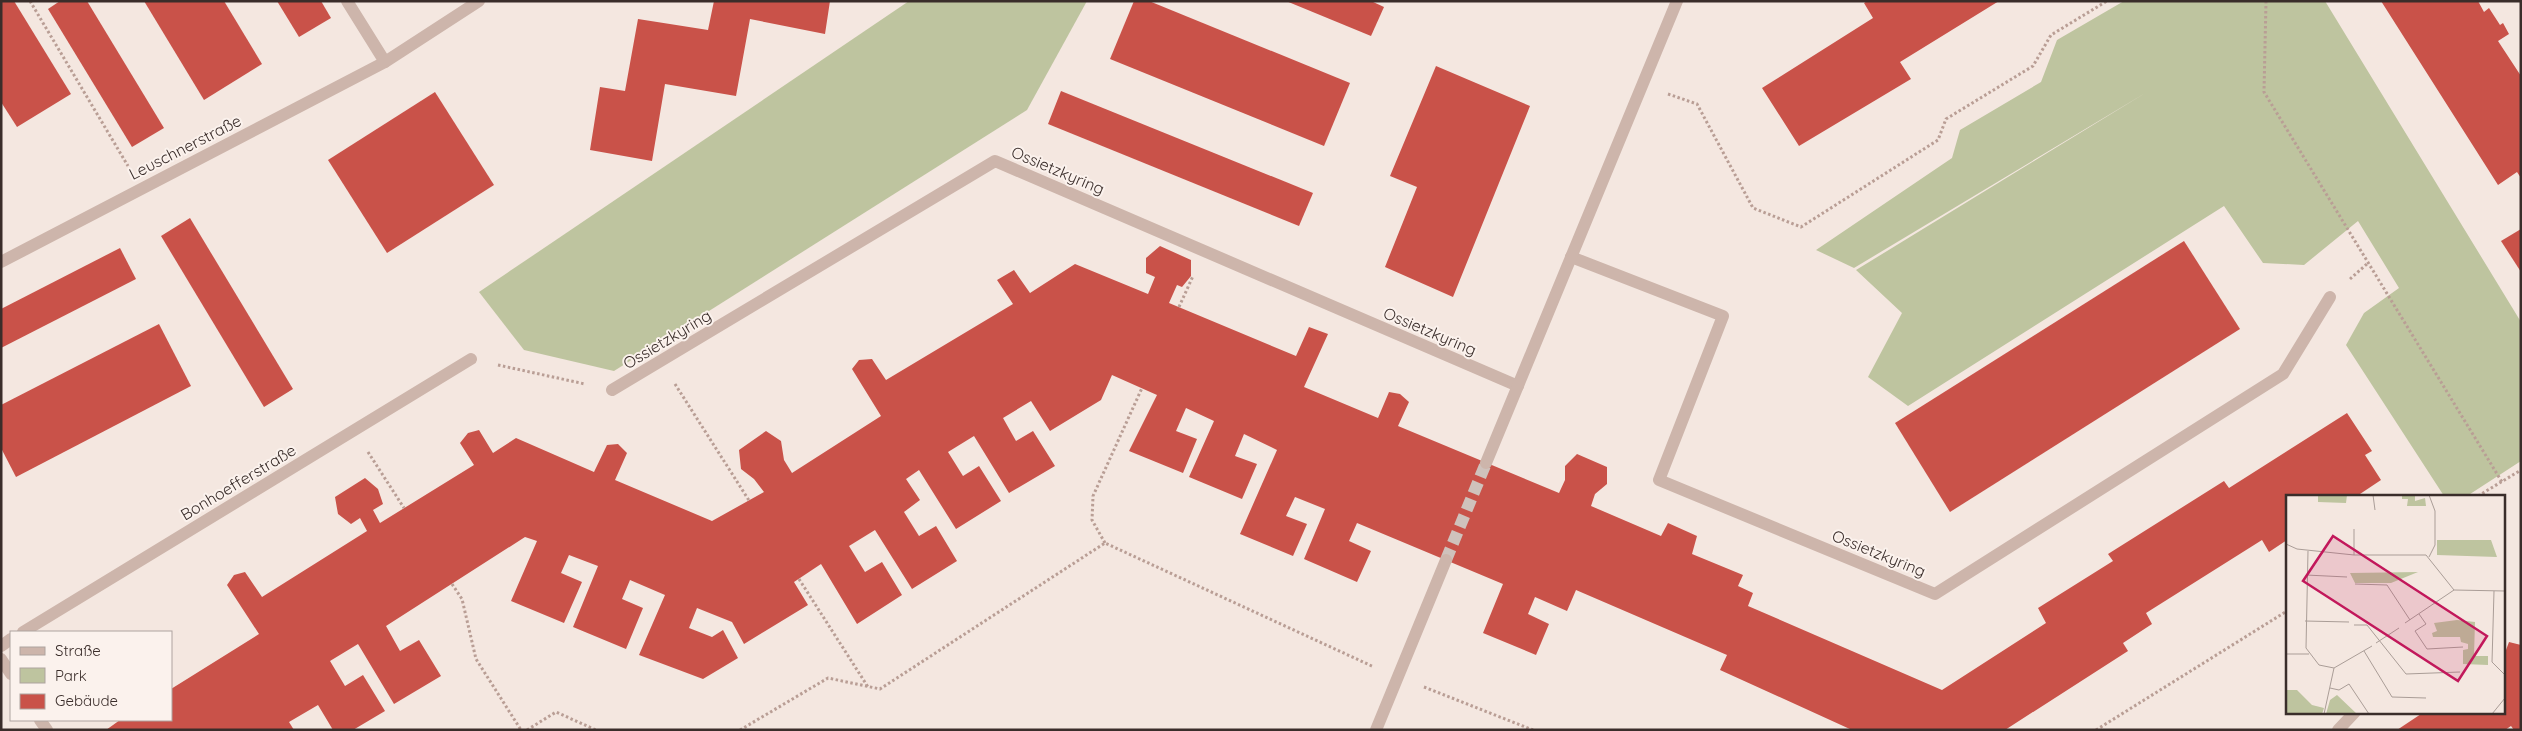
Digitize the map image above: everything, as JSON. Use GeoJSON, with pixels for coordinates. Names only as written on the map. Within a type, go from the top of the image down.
{"type":"FeatureCollection","features":[{"type":"Feature","properties":{"kind":"street"},"geometry":{"type":"LineString","coordinates":[[347,1],[385,62]]}},
{"type":"Feature","properties":{"kind":"street","name":"Leuschnerstraße"},"geometry":{"type":"LineString","coordinates":[[1,262],[385,62],[478,1]]}},
{"type":"Feature","properties":{"kind":"street"},"geometry":{"type":"LineString","coordinates":[[1486,463],[1677,1]]}},
{"type":"Feature","properties":{"kind":"street","name":"Ossietzkyring"},"geometry":{"type":"LineString","coordinates":[[612,390],[995,161],[1518,386]]}},
{"type":"Feature","properties":{"kind":"street","name":"Ossietzkyring"},"geometry":{"type":"LineString","coordinates":[[1571,258],[1723,316],[1659,480],[1935,594],[2283,374],[2330,297]]}},
{"type":"Feature","properties":{"kind":"street","name":"Bonhoefferstraße"},"geometry":{"type":"LineString","coordinates":[[25,631],[471,359]]}},
{"type":"Feature","properties":{"kind":"street"},"geometry":{"type":"LineString","coordinates":[[1376,730],[1446,560]]}},
{"type":"Feature","properties":{"kind":"street"},"geometry":{"type":"LineString","coordinates":[[1,659],[10,672]]}},
{"type":"Feature","properties":{"kind":"street"},"geometry":{"type":"LineString","coordinates":[[2338,730],[2353,714]]}},
{"type":"Feature","properties":{"kind":"path"},"geometry":{"type":"LineString","coordinates":[[30,1],[141,188]]}},
{"type":"Feature","properties":{"kind":"path"},"geometry":{"type":"LineString","coordinates":[[1643,85],[1697,104],[1754,208],[1801,227],[1938,140],[1946,119],[2033,66],[2052,35],[2107,1]]}},
{"type":"Feature","properties":{"kind":"path"},"geometry":{"type":"LineString","coordinates":[[2266,1],[2264,92],[2502,482]]}},
{"type":"Feature","properties":{"kind":"path"},"geometry":{"type":"LineString","coordinates":[[1179,307],[1204,251]]}},
{"type":"Feature","properties":{"kind":"path"},"geometry":{"type":"LineString","coordinates":[[471,359],[612,390]]}},
{"type":"Feature","properties":{"kind":"path"},"geometry":{"type":"LineString","coordinates":[[661,362],[750,502]]}},
{"type":"Feature","properties":{"kind":"path"},"geometry":{"type":"LineString","coordinates":[[1142,388],[1093,496],[1092,520],[1105,543],[1398,677],[1533,730]]}},
{"type":"Feature","properties":{"kind":"path"},"geometry":{"type":"LineString","coordinates":[[354,430],[404,508]]}},
{"type":"Feature","properties":{"kind":"path"},"geometry":{"type":"LineString","coordinates":[[2480,495],[2521,470]]}},
{"type":"Feature","properties":{"kind":"path"},"geometry":{"type":"LineString","coordinates":[[740,730],[828,678],[868,688],[880,689],[1105,543]]}},
{"type":"Feature","properties":{"kind":"path"},"geometry":{"type":"LineString","coordinates":[[799,579],[868,688]]}},
{"type":"Feature","properties":{"kind":"path"},"geometry":{"type":"LineString","coordinates":[[452,584],[462,599],[476,659],[521,730]]}},
{"type":"Feature","properties":{"kind":"path"},"geometry":{"type":"LineString","coordinates":[[2096,730],[2286,612]]}},
{"type":"Feature","properties":{"kind":"path"},"geometry":{"type":"LineString","coordinates":[[527,730],[556,712],[596,730]]}},
{"type":"Feature","properties":{"kind":"green space"},"geometry":{"type":"Polygon","coordinates":[[[909,1],[1087,1],[1027,110],[614,371],[524,350],[479,292],[909,1]]]}},
{"type":"Feature","properties":{"kind":"green space"},"geometry":{"type":"Polygon","coordinates":[[[2124,1],[2325,1],[2521,322],[2521,461],[2469,495],[2443,495],[2346,345],[2364,313],[2399,288],[2358,221],[2304,265],[2263,263],[2224,206],[1908,406],[1868,377],[1902,313],[1856,270],[2147,92],[1854,268],[1816,250],[1952,158],[1960,130],[2041,82],[2057,40],[2124,1]]]}},
{"type":"Feature","properties":{"kind":"building"},"geometry":{"type":"Polygon","coordinates":[[[1,1],[14,1],[71,94],[17,127],[1,102],[1,1]]]}},
{"type":"Feature","properties":{"kind":"building"},"geometry":{"type":"Polygon","coordinates":[[[60,1],[87,1],[164,128],[132,147],[48,9],[60,1]]]}},
{"type":"Feature","properties":{"kind":"building"},"geometry":{"type":"Polygon","coordinates":[[[144,1],[224,1],[262,64],[204,100],[144,1]]]}},
{"type":"Feature","properties":{"kind":"building"},"geometry":{"type":"Polygon","coordinates":[[[277,1],[321,1],[331,18],[299,37],[277,1]]]}},
{"type":"Feature","properties":{"kind":"building"},"geometry":{"type":"Polygon","coordinates":[[[714,1],[830,1],[825,34],[750,19],[736,96],[665,84],[652,161],[590,150],[600,87],[625,91],[638,19],[708,30],[714,1]]]}},
{"type":"Feature","properties":{"kind":"building"},"geometry":{"type":"Polygon","coordinates":[[[1134,1],[1149,1],[1350,83],[1324,146],[1110,59],[1134,1]]]}},
{"type":"Feature","properties":{"kind":"building"},"geometry":{"type":"Polygon","coordinates":[[[1286,1],[1371,1],[1384,7],[1371,36],[1286,1]]]}},
{"type":"Feature","properties":{"kind":"building"},"geometry":{"type":"Polygon","coordinates":[[[1867,1],[1999,1],[1900,62],[1911,79],[1799,146],[1762,88],[1873,18],[1864,3],[1867,1]]]}},
{"type":"Feature","properties":{"kind":"building"},"geometry":{"type":"Polygon","coordinates":[[[2381,1],[2478,1],[2484,12],[2489,8],[2500,25],[2503,23],[2509,34],[2498,41],[2521,76],[2521,178],[2517,172],[2498,185],[2381,1]]]}},
{"type":"Feature","properties":{"kind":"building"},"geometry":{"type":"Polygon","coordinates":[[[1436,66],[1530,106],[1453,297],[1385,267],[1417,187],[1390,176],[1436,66]]]}},
{"type":"Feature","properties":{"kind":"building"},"geometry":{"type":"Polygon","coordinates":[[[1061,91],[1313,193],[1299,226],[1048,124],[1061,91]]]}},
{"type":"Feature","properties":{"kind":"building"},"geometry":{"type":"Polygon","coordinates":[[[435,92],[494,185],[387,253],[328,160],[435,92]]]}},
{"type":"Feature","properties":{"kind":"building"},"geometry":{"type":"Polygon","coordinates":[[[190,218],[293,389],[264,407],[161,236],[190,218]]]}},
{"type":"Feature","properties":{"kind":"building"},"geometry":{"type":"Polygon","coordinates":[[[2521,229],[2521,272],[2501,241],[2521,229]]]}},
{"type":"Feature","properties":{"kind":"building"},"geometry":{"type":"Polygon","coordinates":[[[2184,241],[2240,329],[1950,512],[1895,423],[2184,241]]]}},
{"type":"Feature","properties":{"kind":"building"},"geometry":{"type":"Polygon","coordinates":[[[1160,246],[1191,260],[1191,276],[1182,287],[1177,285],[1169,303],[1296,356],[1309,327],[1328,334],[1304,387],[1378,418],[1389,392],[1400,394],[1409,402],[1398,426],[1559,493],[1565,480],[1565,466],[1577,454],[1607,467],[1607,484],[1595,494],[1591,506],[1661,536],[1668,523],[1697,536],[1692,554],[1743,575],[1738,586],[1753,593],[1748,606],[1942,690],[2046,623],[2038,608],[2113,561],[2108,554],[2224,481],[2229,488],[2347,413],[2372,451],[2365,455],[2381,480],[2358,495],[2286,495],[2286,541],[2269,552],[2262,540],[2146,613],[2152,624],[2123,643],[2128,651],[2005,730],[1852,730],[1720,670],[1727,655],[1576,590],[1567,611],[1535,597],[1528,614],[1549,624],[1536,655],[1483,633],[1503,584],[1357,523],[1349,541],[1371,551],[1357,582],[1304,559],[1325,509],[1295,497],[1286,516],[1307,524],[1293,556],[1240,534],[1277,450],[1244,434],[1235,456],[1257,464],[1242,499],[1189,477],[1214,421],[1186,408],[1176,431],[1197,439],[1183,473],[1129,451],[1157,395],[1112,375],[1101,400],[1050,431],[1031,401],[1003,418],[1016,441],[1033,431],[1055,466],[1009,493],[974,436],[948,452],[963,476],[979,466],[1001,501],[956,529],[919,470],[906,479],[920,500],[904,512],[919,536],[936,526],[957,561],[912,589],[875,530],[849,546],[865,572],[882,562],[902,595],[857,624],[821,564],[794,582],[808,605],[744,644],[732,622],[697,608],[689,628],[712,637],[723,630],[738,658],[703,679],[639,655],[665,595],[630,580],[622,599],[643,608],[626,649],[573,627],[598,566],[569,555],[561,573],[582,582],[564,623],[511,601],[537,541],[525,537],[386,626],[400,651],[419,640],[441,676],[394,704],[358,644],[330,661],[345,686],[363,675],[385,711],[353,730],[333,730],[318,705],[289,722],[294,730],[106,730],[119,721],[172,721],[172,688],[259,634],[227,585],[234,575],[245,572],[262,597],[367,531],[360,518],[351,524],[338,514],[335,497],[365,478],[378,489],[383,504],[373,510],[380,523],[474,465],[460,443],[468,433],[479,430],[493,453],[516,438],[594,472],[607,445],[618,444],[627,453],[615,480],[712,521],[764,492],[754,479],[741,469],[739,450],[766,431],[781,441],[784,460],[792,473],[881,416],[852,369],[859,360],[872,359],[886,380],[1013,304],[997,280],[1014,270],[1030,293],[1075,264],[1148,294],[1155,277],[1146,273],[1146,258],[1160,246]]]}},
{"type":"Feature","properties":{"kind":"building"},"geometry":{"type":"Polygon","coordinates":[[[120,248],[136,279],[1,348],[1,309],[120,248]]]}},
{"type":"Feature","properties":{"kind":"building"},"geometry":{"type":"Polygon","coordinates":[[[159,324],[191,386],[16,477],[1,448],[1,405],[159,324]]]}},
{"type":"Feature","properties":{"kind":"building"},"geometry":{"type":"Polygon","coordinates":[[[2509,642],[2521,645],[2521,730],[2514,730],[2511,726],[2505,730],[2397,730],[2421,714],[2504,714],[2504,649],[2506,650],[2509,642]]]}},
{"type":"Feature","properties":{"kind":"tunnel"},"geometry":{"type":"LineString","coordinates":[[1446,560],[1486,463]]}}]}
